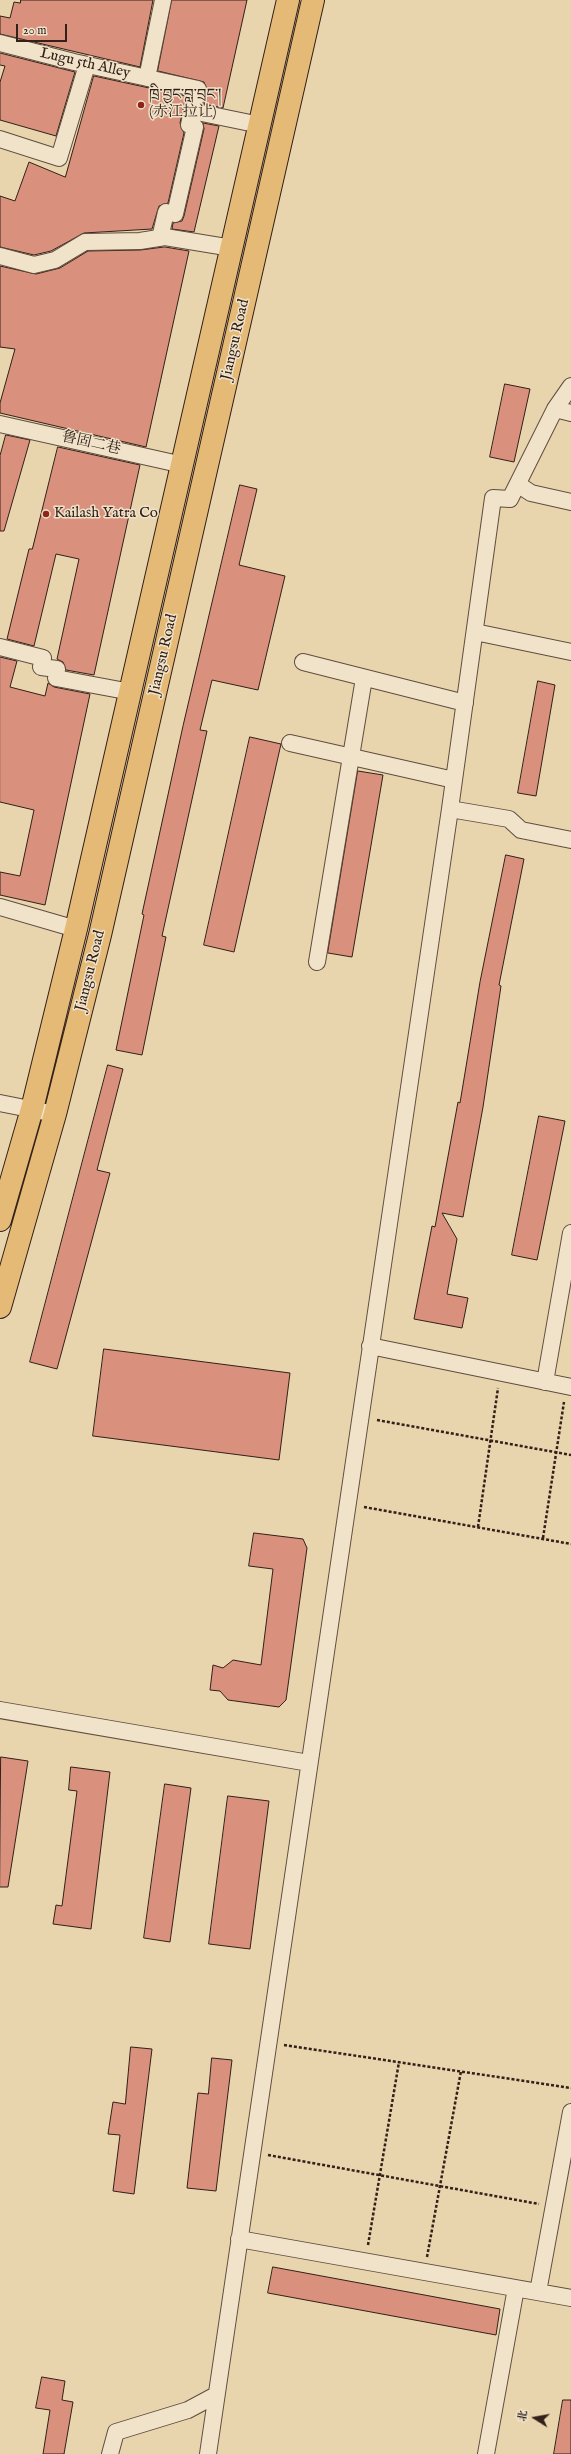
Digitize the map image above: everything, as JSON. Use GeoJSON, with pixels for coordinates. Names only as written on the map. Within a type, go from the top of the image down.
{"type":"FeatureCollection","features":[{"type":"Feature","properties":{"kind":"highway","name":"Jiangsu Road"},"geometry":{"type":"LineString","coordinates":[[0,1220],[32,1109],[76,929],[288,0]]}},
{"type":"Feature","properties":{"kind":"highway","name":"Jiangsu Road"},"geometry":{"type":"LineString","coordinates":[[0,1307],[55,1114],[104,920],[313,0]]}},
{"type":"Feature","properties":{"kind":"street"},"geometry":{"type":"LineString","coordinates":[[147,78],[163,0]]}},
{"type":"Feature","properties":{"kind":"street","name":"Lugu 5th Alley"},"geometry":{"type":"LineString","coordinates":[[0,43],[87,65],[198,89],[192,111]]}},
{"type":"Feature","properties":{"kind":"street"},"geometry":{"type":"LineString","coordinates":[[0,139],[59,158],[87,65]]}},
{"type":"Feature","properties":{"kind":"street"},"geometry":{"type":"LineString","coordinates":[[160,238],[166,212],[175,214],[195,127],[189,125],[192,111],[260,125]]}},
{"type":"Feature","properties":{"kind":"street"},"geometry":{"type":"LineString","coordinates":[[0,256],[34,265],[55,260],[85,242],[140,241],[160,238],[232,248]]}},
{"type":"Feature","properties":{"kind":"street"},"geometry":{"type":"LineString","coordinates":[[208,2454],[476,632],[493,498],[510,499],[519,485],[555,409],[571,386]]}},
{"type":"Feature","properties":{"kind":"street"},"geometry":{"type":"LineString","coordinates":[[555,409],[571,413]]}},
{"type":"Feature","properties":{"kind":"street","name":"鲁固二巷"},"geometry":{"type":"LineString","coordinates":[[0,424],[183,465]]}},
{"type":"Feature","properties":{"kind":"street"},"geometry":{"type":"LineString","coordinates":[[519,485],[531,493],[571,502]]}},
{"type":"Feature","properties":{"kind":"street"},"geometry":{"type":"LineString","coordinates":[[476,632],[571,652]]}},
{"type":"Feature","properties":{"kind":"street"},"geometry":{"type":"LineString","coordinates":[[0,647],[43,658],[41,666],[57,669],[56,678],[131,692]]}},
{"type":"Feature","properties":{"kind":"street"},"geometry":{"type":"LineString","coordinates":[[303,662],[465,703]]}},
{"type":"Feature","properties":{"kind":"street"},"geometry":{"type":"LineString","coordinates":[[316,962],[364,678]]}},
{"type":"Feature","properties":{"kind":"street"},"geometry":{"type":"LineString","coordinates":[[290,743],[351,758],[454,780]]}},
{"type":"Feature","properties":{"kind":"street"},"geometry":{"type":"LineString","coordinates":[[450,809],[509,819],[521,830],[571,840]]}},
{"type":"Feature","properties":{"kind":"street"},"geometry":{"type":"LineString","coordinates":[[0,906],[76,929]]}},
{"type":"Feature","properties":{"kind":"street"},"geometry":{"type":"LineString","coordinates":[[0,1103],[55,1114]]}},
{"type":"Feature","properties":{"kind":"street"},"geometry":{"type":"LineString","coordinates":[[545,1382],[571,1233]]}},
{"type":"Feature","properties":{"kind":"street"},"geometry":{"type":"LineString","coordinates":[[370,1346],[500,1374],[569,1386]]}},
{"type":"Feature","properties":{"kind":"street"},"geometry":{"type":"LineString","coordinates":[[0,1710],[309,1763]]}},
{"type":"Feature","properties":{"kind":"street"},"geometry":{"type":"LineString","coordinates":[[538,2292],[571,2112]]}},
{"type":"Feature","properties":{"kind":"street"},"geometry":{"type":"LineString","coordinates":[[239,2239],[571,2298]]}},
{"type":"Feature","properties":{"kind":"street"},"geometry":{"type":"LineString","coordinates":[[486,2454],[516,2288]]}},
{"type":"Feature","properties":{"kind":"street"},"geometry":{"type":"LineString","coordinates":[[110,2454],[116,2432],[188,2410],[216,2396]]}},
{"type":"Feature","properties":{"kind":"path"},"geometry":{"type":"LineString","coordinates":[[478,1527],[489,1440],[500,1374]]}},
{"type":"Feature","properties":{"kind":"path"},"geometry":{"type":"LineString","coordinates":[[542,1538],[555,1451],[569,1386]]}},
{"type":"Feature","properties":{"kind":"path"},"geometry":{"type":"LineString","coordinates":[[361,1417],[571,1455]]}},
{"type":"Feature","properties":{"kind":"path"},"geometry":{"type":"LineString","coordinates":[[348,1504],[571,1544]]}},
{"type":"Feature","properties":{"kind":"path"},"geometry":{"type":"LineString","coordinates":[[268,2042],[571,2088]]}},
{"type":"Feature","properties":{"kind":"path"},"geometry":{"type":"LineString","coordinates":[[366,2261],[400,2062]]}},
{"type":"Feature","properties":{"kind":"path"},"geometry":{"type":"LineString","coordinates":[[425,2272],[461,2071]]}},
{"type":"Feature","properties":{"kind":"path"},"geometry":{"type":"LineString","coordinates":[[252,2152],[554,2206]]}},
{"type":"Feature","properties":{"kind":"building"},"geometry":{"type":"Polygon","coordinates":[[[21,0],[153,0],[140,67],[0,34],[0,16],[10,18],[14,2],[20,3],[21,0]]]}},
{"type":"Feature","properties":{"kind":"building"},"geometry":{"type":"Polygon","coordinates":[[[172,0],[247,0],[223,108],[204,104],[207,91],[204,82],[158,71],[172,0]]]}},
{"type":"Feature","properties":{"kind":"building"},"geometry":{"type":"Polygon","coordinates":[[[0,53],[75,72],[56,136],[0,120],[0,82],[5,66],[0,65],[0,53]]]}},
{"type":"Feature","properties":{"kind":"building"},"geometry":{"type":"Polygon","coordinates":[[[94,76],[186,96],[180,123],[184,133],[168,203],[159,206],[152,229],[84,233],[51,251],[34,255],[0,247],[0,196],[15,201],[29,162],[65,177],[94,76]]]}},
{"type":"Feature","properties":{"kind":"building"},"geometry":{"type":"Polygon","coordinates":[[[203,123],[219,126],[194,232],[172,229],[173,223],[182,221],[184,216],[204,129],[203,123]]]}},
{"type":"Feature","properties":{"kind":"building"},"geometry":{"type":"Polygon","coordinates":[[[165,247],[189,251],[146,447],[0,413],[0,403],[15,349],[0,347],[0,266],[36,274],[60,268],[88,251],[140,250],[165,247]]]}},
{"type":"Feature","properties":{"kind":"building"},"geometry":{"type":"Polygon","coordinates":[[[505,384],[530,389],[514,462],[490,457],[505,384]]]}},
{"type":"Feature","properties":{"kind":"building"},"geometry":{"type":"Polygon","coordinates":[[[6,435],[30,440],[4,531],[0,531],[0,456],[6,435]]]}},
{"type":"Feature","properties":{"kind":"building"},"geometry":{"type":"Polygon","coordinates":[[[58,447],[140,465],[94,675],[66,670],[63,662],[57,659],[79,559],[56,554],[34,646],[7,639],[29,549],[32,549],[58,447]]]}},
{"type":"Feature","properties":{"kind":"building"},"geometry":{"type":"Polygon","coordinates":[[[240,485],[257,489],[239,565],[285,576],[258,690],[212,680],[200,730],[207,731],[162,936],[166,937],[142,1055],[116,1050],[144,915],[142,914],[183,726],[240,485]]]}},
{"type":"Feature","properties":{"kind":"building"},"geometry":{"type":"Polygon","coordinates":[[[0,657],[17,661],[10,687],[45,696],[48,683],[54,687],[90,694],[45,905],[0,895],[0,872],[20,876],[34,810],[0,802],[0,657]]]}},
{"type":"Feature","properties":{"kind":"building"},"geometry":{"type":"Polygon","coordinates":[[[538,681],[555,685],[536,796],[518,793],[538,681]]]}},
{"type":"Feature","properties":{"kind":"building"},"geometry":{"type":"Polygon","coordinates":[[[250,737],[281,744],[234,952],[204,945],[250,737]]]}},
{"type":"Feature","properties":{"kind":"building"},"geometry":{"type":"Polygon","coordinates":[[[358,771],[383,775],[352,957],[328,953],[358,771]]]}},
{"type":"Feature","properties":{"kind":"building"},"geometry":{"type":"Polygon","coordinates":[[[506,855],[524,859],[499,985],[501,986],[483,1107],[463,1217],[442,1213],[457,1239],[447,1294],[468,1298],[462,1328],[414,1319],[432,1226],[435,1227],[458,1102],[460,1103],[480,982],[506,855]]]}},
{"type":"Feature","properties":{"kind":"building"},"geometry":{"type":"Polygon","coordinates":[[[108,1065],[123,1069],[97,1170],[110,1173],[57,1369],[30,1362],[108,1065]]]}},
{"type":"Feature","properties":{"kind":"building"},"geometry":{"type":"Polygon","coordinates":[[[539,1116],[565,1121],[537,1260],[512,1255],[539,1116]]]}},
{"type":"Feature","properties":{"kind":"building"},"geometry":{"type":"Polygon","coordinates":[[[104,1349],[290,1373],[279,1460],[93,1436],[104,1349]]]}},
{"type":"Feature","properties":{"kind":"building"},"geometry":{"type":"Polygon","coordinates":[[[254,1533],[303,1539],[307,1548],[286,1700],[279,1707],[228,1700],[220,1691],[210,1690],[213,1665],[223,1668],[233,1660],[261,1665],[273,1569],[249,1566],[254,1533]]]}},
{"type":"Feature","properties":{"kind":"building"},"geometry":{"type":"Polygon","coordinates":[[[1,1757],[28,1761],[8,1887],[0,1887],[1,1757]]]}},
{"type":"Feature","properties":{"kind":"building"},"geometry":{"type":"Polygon","coordinates":[[[71,1767],[110,1772],[91,1929],[53,1924],[56,1905],[62,1906],[77,1791],[69,1790],[71,1767]]]}},
{"type":"Feature","properties":{"kind":"building"},"geometry":{"type":"Polygon","coordinates":[[[165,1784],[191,1788],[170,1942],[144,1938],[165,1784]]]}},
{"type":"Feature","properties":{"kind":"building"},"geometry":{"type":"Polygon","coordinates":[[[228,1796],[269,1801],[250,1949],[209,1944],[228,1796]]]}},
{"type":"Feature","properties":{"kind":"building"},"geometry":{"type":"Polygon","coordinates":[[[131,2047],[152,2049],[134,2194],[113,2191],[120,2135],[108,2134],[113,2102],[125,2104],[131,2047]]]}},
{"type":"Feature","properties":{"kind":"building"},"geometry":{"type":"Polygon","coordinates":[[[212,2058],[232,2060],[216,2191],[187,2188],[198,2093],[208,2094],[212,2058]]]}},
{"type":"Feature","properties":{"kind":"building"},"geometry":{"type":"Polygon","coordinates":[[[273,2267],[500,2309],[496,2335],[268,2293],[273,2267]]]}},
{"type":"Feature","properties":{"kind":"building"},"geometry":{"type":"Polygon","coordinates":[[[42,2377],[65,2381],[62,2400],[73,2402],[64,2454],[43,2454],[50,2410],[36,2408],[42,2377]]]}},
{"type":"Feature","properties":{"kind":"building"},"geometry":{"type":"Polygon","coordinates":[[[563,2400],[571,2400],[571,2454],[554,2454],[563,2400]]]}},
{"type":"Feature","properties":{"kind":"place","name":"ཁྲི་བྱང་བླ་བྲང་། (赤江拉让)"},"geometry":{"type":"Point","coordinates":[141,105]}},
{"type":"Feature","properties":{"kind":"place","name":"Kailash Yatra Co"},"geometry":{"type":"Point","coordinates":[46,514]}}]}
